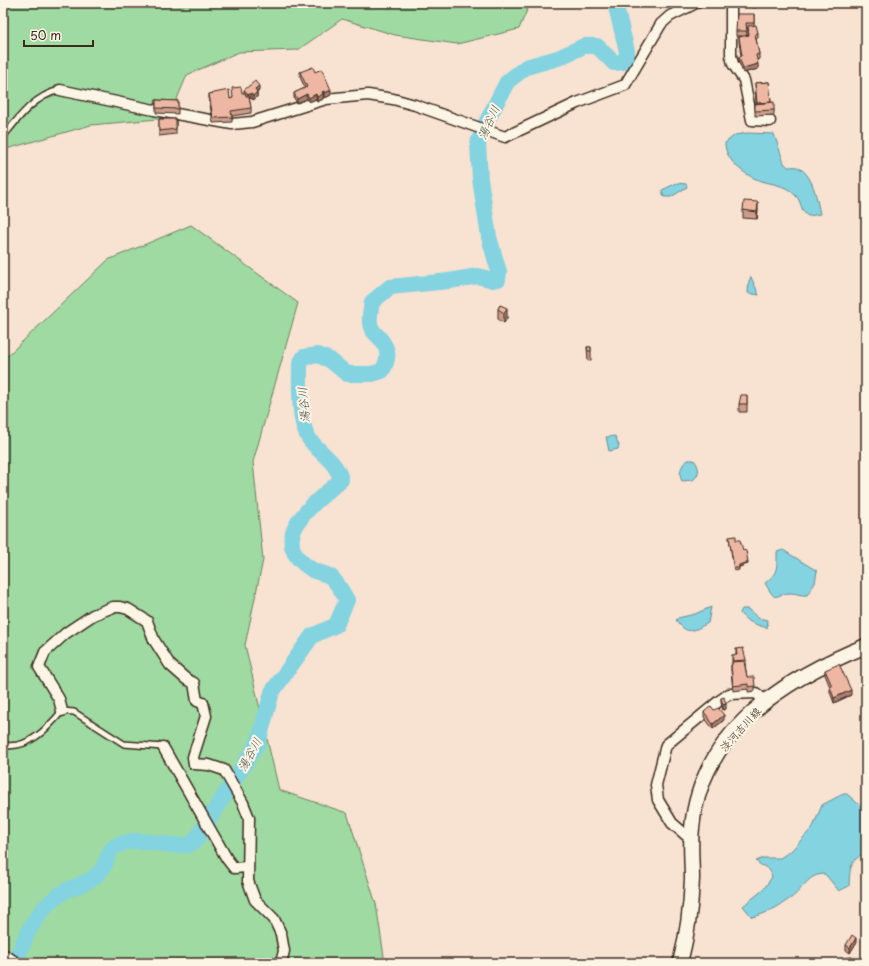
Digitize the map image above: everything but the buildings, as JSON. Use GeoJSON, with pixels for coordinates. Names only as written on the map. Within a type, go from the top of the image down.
{"type":"FeatureCollection","features":[{"type":"Feature","properties":{"kind":"main road","name":"淡河吉川線"},"geometry":{"type":"LineString","coordinates":[[680,963],[690,905],[691,836],[695,807],[702,782],[712,760],[728,738],[765,701],[806,673],[866,646]]}},
{"type":"Feature","properties":{"kind":"street"},"geometry":{"type":"LineString","coordinates":[[60,90],[154,110],[232,124],[252,122],[326,99],[368,95],[393,98],[505,137],[577,103],[625,85],[661,24],[670,16],[696,3]]}},
{"type":"Feature","properties":{"kind":"street"},"geometry":{"type":"LineString","coordinates":[[731,3],[731,56],[733,64],[744,80],[752,120],[770,121]]}},
{"type":"Feature","properties":{"kind":"street"},"geometry":{"type":"LineString","coordinates":[[62,711],[59,699],[39,667],[45,652],[53,642],[85,620],[113,607],[128,609],[147,621],[161,653],[179,673],[194,683],[197,701],[203,703],[206,710],[206,716],[193,756],[194,764],[209,765],[224,770],[243,803],[250,824],[247,867],[248,881],[256,900],[274,919],[281,934],[284,951],[281,963]]}},
{"type":"Feature","properties":{"kind":"street"},"geometry":{"type":"LineString","coordinates":[[691,836],[687,836],[672,823],[658,800],[656,785],[666,745],[719,700],[729,694],[756,693],[765,701]]}},
{"type":"Feature","properties":{"kind":"street"},"geometry":{"type":"LineString","coordinates":[[163,747],[227,859],[234,868],[247,867]]}},
{"type":"Feature","properties":{"kind":"street"},"geometry":{"type":"LineString","coordinates":[[3,954],[17,963]]}},
{"type":"Feature","properties":{"kind":"lane"},"geometry":{"type":"LineString","coordinates":[[3,137],[27,107],[50,92],[60,90]]}},
{"type":"Feature","properties":{"kind":"lane"},"geometry":{"type":"LineString","coordinates":[[3,745],[18,745],[33,739],[51,724],[62,711],[74,712],[124,744],[163,747]]}},
{"type":"Feature","properties":{"kind":"green space"},"geometry":{"type":"Polygon","coordinates":[[[3,3],[530,3],[519,29],[457,44],[395,35],[342,19],[298,50],[239,52],[187,75],[169,118],[91,125],[3,150],[3,3]]]}},
{"type":"Feature","properties":{"kind":"green space"},"geometry":{"type":"Polygon","coordinates":[[[191,225],[298,303],[253,462],[263,560],[245,645],[279,790],[347,813],[376,904],[385,963],[3,963],[3,360],[108,260],[191,225]]]}},
{"type":"Feature","properties":{"kind":"water"},"geometry":{"type":"Polygon","coordinates":[[[747,133],[774,134],[784,163],[788,167],[796,167],[802,170],[811,181],[820,214],[808,216],[805,214],[798,198],[792,192],[782,186],[756,179],[735,165],[728,155],[725,143],[735,135],[747,133]]]}},
{"type":"Feature","properties":{"kind":"water"},"geometry":{"type":"Polygon","coordinates":[[[677,183],[686,184],[687,187],[671,197],[664,197],[662,190],[677,183]]]}},
{"type":"Feature","properties":{"kind":"water"},"geometry":{"type":"Polygon","coordinates":[[[751,277],[759,295],[748,293],[749,281],[751,277]]]}},
{"type":"Feature","properties":{"kind":"water"},"geometry":{"type":"Polygon","coordinates":[[[615,436],[619,446],[618,449],[609,451],[606,437],[615,436]]]}},
{"type":"Feature","properties":{"kind":"water"},"geometry":{"type":"Polygon","coordinates":[[[688,460],[694,460],[698,467],[698,473],[696,478],[693,480],[682,481],[680,475],[681,469],[688,460]]]}},
{"type":"Feature","properties":{"kind":"water"},"geometry":{"type":"Polygon","coordinates":[[[783,550],[817,571],[815,583],[807,595],[791,593],[776,597],[772,594],[765,583],[775,573],[777,552],[783,550]]]}},
{"type":"Feature","properties":{"kind":"water"},"geometry":{"type":"Polygon","coordinates":[[[711,607],[708,623],[694,630],[687,630],[676,620],[678,618],[695,614],[711,607]]]}},
{"type":"Feature","properties":{"kind":"water"},"geometry":{"type":"Polygon","coordinates":[[[742,609],[748,609],[758,618],[768,620],[767,628],[745,619],[740,613],[742,609]]]}},
{"type":"Feature","properties":{"kind":"water"},"geometry":{"type":"Polygon","coordinates":[[[843,794],[847,794],[866,811],[866,852],[860,855],[853,862],[850,870],[849,886],[839,891],[825,874],[814,876],[791,898],[782,904],[768,912],[752,917],[743,906],[763,890],[772,877],[768,869],[756,861],[764,858],[780,858],[791,851],[813,827],[822,805],[843,794]]]}},
{"type":"Feature","properties":{"kind":"waterway","name":"湯谷川"},"geometry":{"type":"LineString","coordinates":[[15,963],[34,921],[41,912],[57,896],[97,875],[105,864],[111,849],[123,843],[135,841],[182,846],[189,845],[195,841],[258,743],[272,692],[312,636],[336,625],[347,600],[331,577],[311,569],[297,557],[292,546],[293,533],[299,522],[308,510],[341,480],[336,468],[312,443],[305,430],[300,402],[300,364],[304,357],[318,355],[330,360],[347,374],[372,374],[382,371],[385,366],[387,354],[385,346],[373,331],[370,324],[370,314],[372,302],[390,287],[449,281],[478,276],[493,280],[498,279],[499,272],[489,237],[480,179],[478,143],[485,125],[507,82],[526,67],[558,58],[584,46],[597,46],[614,63],[623,62],[627,51],[615,3]]}}]}
